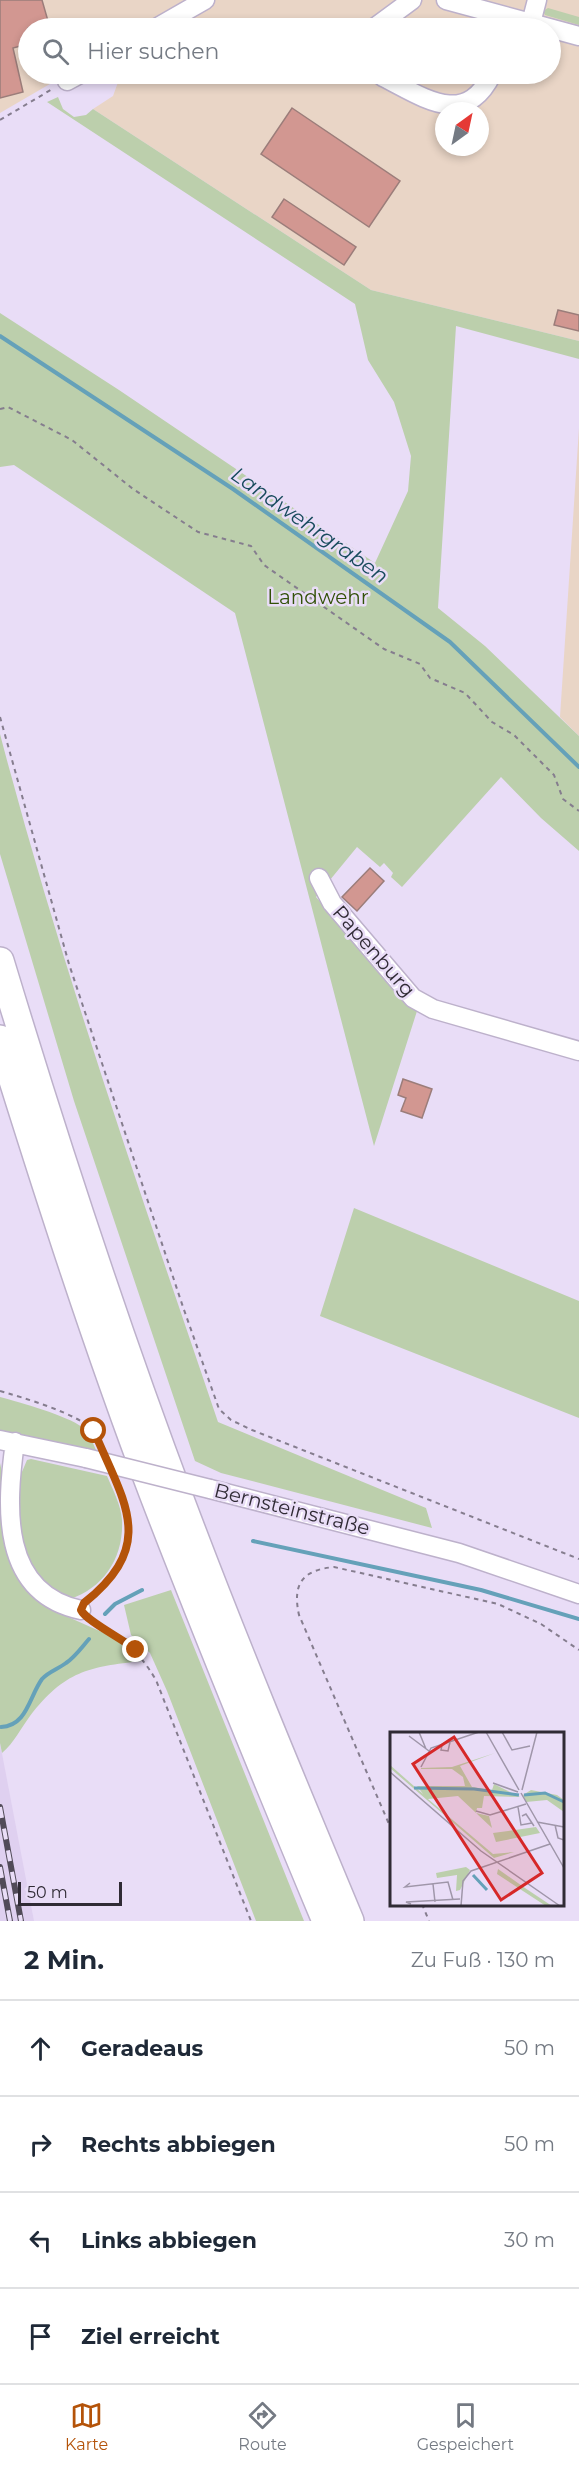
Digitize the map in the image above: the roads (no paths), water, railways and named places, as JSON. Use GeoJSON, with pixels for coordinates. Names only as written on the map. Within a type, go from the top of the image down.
{"type":"FeatureCollection","features":[{"type":"Feature","properties":{"kind":"highway"},"geometry":{"type":"LineString","coordinates":[[0,961],[45,1110],[110,1306],[170,1471],[258,1699],[350,1921]]}},
{"type":"Feature","properties":{"kind":"highway"},"geometry":{"type":"LineString","coordinates":[[0,1039],[90,1316],[154,1496],[326,1921]]}},
{"type":"Feature","properties":{"kind":"street"},"geometry":{"type":"LineString","coordinates":[[174,18],[205,0]]}},
{"type":"Feature","properties":{"kind":"street"},"geometry":{"type":"LineString","coordinates":[[388,18],[412,0]]}},
{"type":"Feature","properties":{"kind":"street"},"geometry":{"type":"LineString","coordinates":[[446,0],[495,18]]}},
{"type":"Feature","properties":{"kind":"street"},"geometry":{"type":"LineString","coordinates":[[532,18],[537,0]]}},
{"type":"Feature","properties":{"kind":"street"},"geometry":{"type":"LineString","coordinates":[[561,31],[579,36]]}},
{"type":"Feature","properties":{"kind":"street"},"geometry":{"type":"LineString","coordinates":[[398,84],[435,102],[460,105],[480,93],[486,84]]}},
{"type":"Feature","properties":{"kind":"street","name":"Papenburg"},"geometry":{"type":"LineString","coordinates":[[319,878],[332,903],[413,998],[433,1009],[579,1052]]}},
{"type":"Feature","properties":{"kind":"street"},"geometry":{"type":"LineString","coordinates":[[7,1441],[9,1520],[18,1561],[30,1582],[46,1598],[81,1610]]}},
{"type":"Feature","properties":{"kind":"street","name":"Bernsteinstraße"},"geometry":{"type":"LineString","coordinates":[[7,1441],[95,1456],[210,1489],[448,1550],[579,1594]]}},
{"type":"Feature","properties":{"kind":"waterway","name":"Landwehrgraben"},"geometry":{"type":"LineString","coordinates":[[0,336],[233,489],[450,642],[579,767]]}},
{"type":"Feature","properties":{"kind":"waterway"},"geometry":{"type":"LineString","coordinates":[[253,1541],[481,1590],[579,1619]]}},
{"type":"Feature","properties":{"kind":"waterway"},"geometry":{"type":"LineString","coordinates":[[105,1614],[115,1604],[142,1590]]}},
{"type":"Feature","properties":{"kind":"waterway"},"geometry":{"type":"LineString","coordinates":[[1,1727],[17,1722],[42,1679],[69,1661],[89,1639]]}},
{"type":"Feature","properties":{"kind":"railway"},"geometry":{"type":"LineString","coordinates":[[0,1807],[21,1921]]}},
{"type":"Feature","properties":{"kind":"railway"},"geometry":{"type":"LineString","coordinates":[[0,1867],[10,1921]]}},
{"type":"Feature","properties":{"kind":"park label","name":"Landwehr"},"geometry":{"type":"Point","coordinates":[318,597]}}]}
